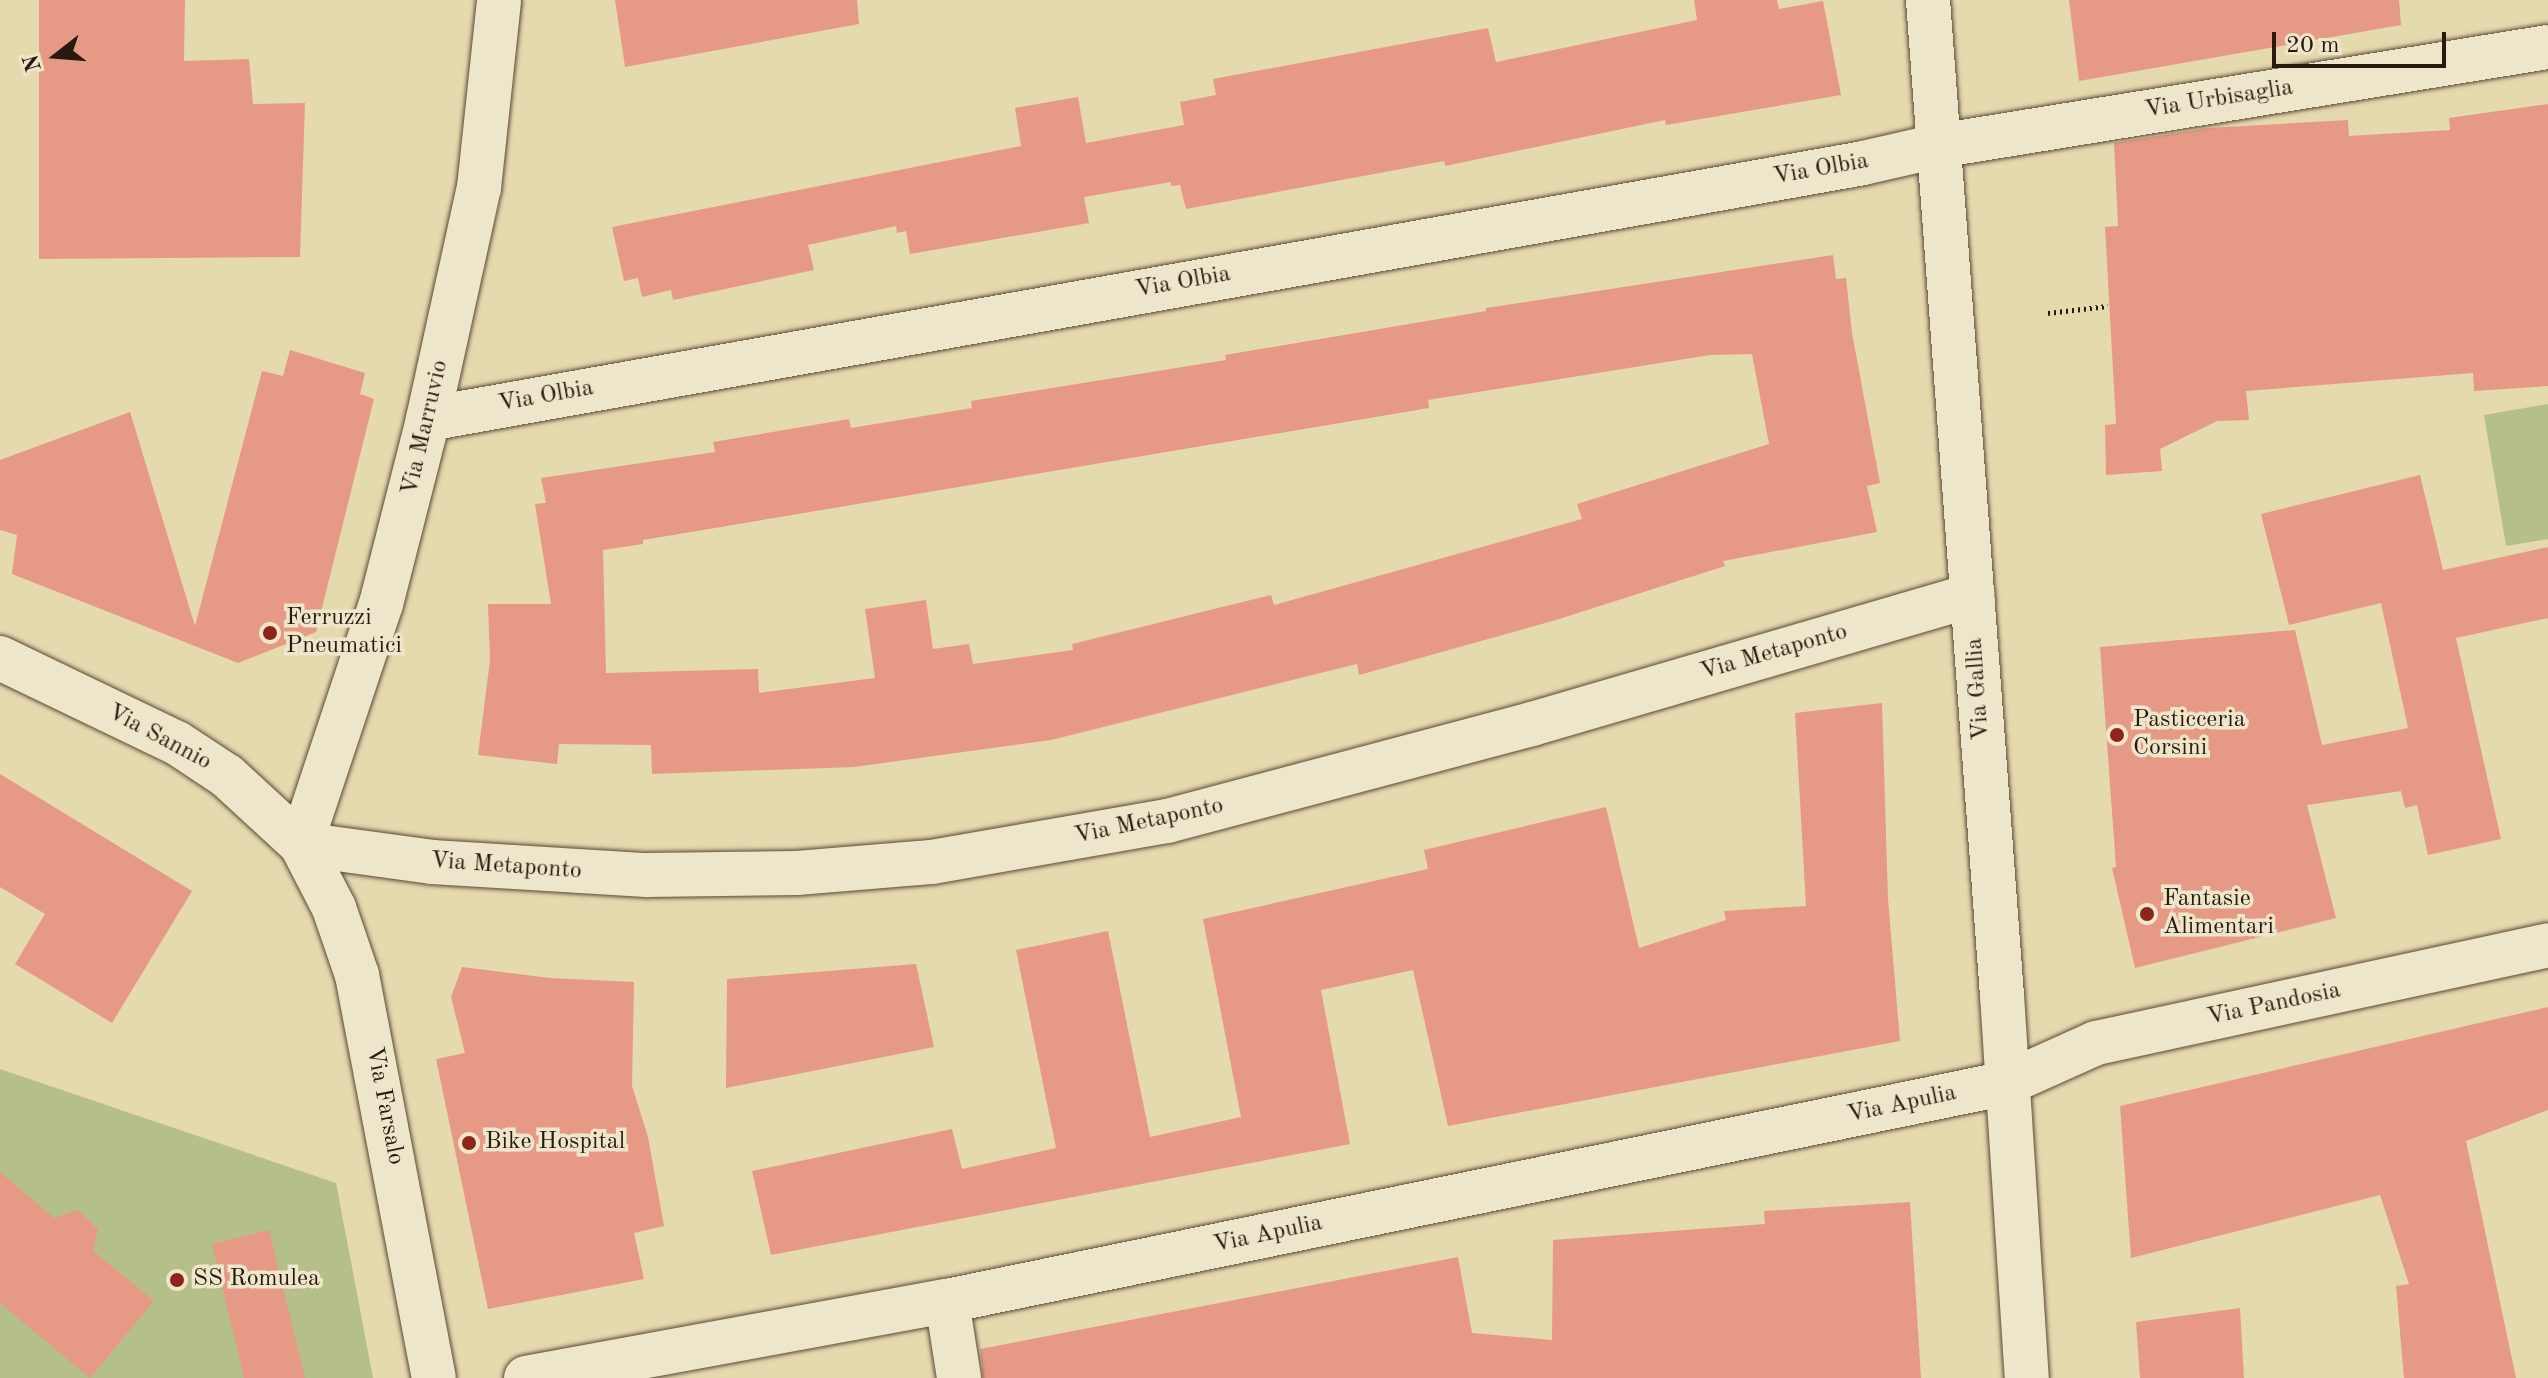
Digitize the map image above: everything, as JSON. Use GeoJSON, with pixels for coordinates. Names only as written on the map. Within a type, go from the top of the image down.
{"type":"FeatureCollection","features":[{"type":"Feature","properties":{"kind":"street","name":"Via Marruvio"},"geometry":{"type":"LineString","coordinates":[[301,844],[381,604],[428,419],[479,188],[499,0]]}},
{"type":"Feature","properties":{"kind":"street","name":"Via Gallia"},"geometry":{"type":"LineString","coordinates":[[1928,0],[2027,1378]]}},
{"type":"Feature","properties":{"kind":"street","name":"Via Urbisaglia"},"geometry":{"type":"LineString","coordinates":[[1938,146],[2548,47]]}},
{"type":"Feature","properties":{"kind":"street","name":"Via Olbia"},"geometry":{"type":"LineString","coordinates":[[428,419],[1863,163],[1938,146]]}},
{"type":"Feature","properties":{"kind":"street","name":"Via Metaponto"},"geometry":{"type":"LineString","coordinates":[[301,844],[432,862],[647,875],[797,873],[932,862],[1167,821],[1532,724],[1972,595]]}},
{"type":"Feature","properties":{"kind":"street","name":"Via Sannio"},"geometry":{"type":"LineString","coordinates":[[0,658],[177,743],[227,776],[301,844]]}},
{"type":"Feature","properties":{"kind":"street","name":"Via Farsalo"},"geometry":{"type":"LineString","coordinates":[[301,844],[334,908],[357,975],[434,1378]]}},
{"type":"Feature","properties":{"kind":"street","name":"Via Pandosia"},"geometry":{"type":"LineString","coordinates":[[2007,1083],[2096,1043],[2548,945]]}},
{"type":"Feature","properties":{"kind":"street","name":"Via Apulia"},"geometry":{"type":"LineString","coordinates":[[526,1378],[947,1301],[2007,1083]]}},
{"type":"Feature","properties":{"kind":"street"},"geometry":{"type":"LineString","coordinates":[[947,1301],[959,1378]]}},
{"type":"Feature","properties":{"kind":"path"},"geometry":{"type":"LineString","coordinates":[[2048,313],[2108,306]]}},
{"type":"Feature","properties":{"kind":"green space"},"geometry":{"type":"Polygon","coordinates":[[[2548,404],[2548,539],[2506,546],[2484,415],[2548,404]]]}},
{"type":"Feature","properties":{"kind":"green space","name":"SS Romulea"},"geometry":{"type":"Polygon","coordinates":[[[0,1069],[336,1183],[373,1378],[0,1378],[0,1069]]]}},
{"type":"Feature","properties":{"kind":"building"},"geometry":{"type":"Polygon","coordinates":[[[39,0],[185,0],[184,61],[249,59],[253,104],[305,103],[300,257],[39,259],[39,0]]]}},
{"type":"Feature","properties":{"kind":"building"},"geometry":{"type":"Polygon","coordinates":[[[615,0],[857,0],[859,24],[625,67],[615,0]]]}},
{"type":"Feature","properties":{"kind":"building"},"geometry":{"type":"Polygon","coordinates":[[[1694,0],[1777,0],[1779,9],[1823,1],[1841,95],[1666,125],[1665,120],[1445,166],[1444,161],[1186,209],[1180,185],[1171,186],[1171,182],[1084,197],[1089,223],[910,254],[906,231],[897,233],[896,226],[808,245],[814,270],[673,300],[671,290],[642,297],[638,278],[624,281],[612,227],[1021,146],[1015,108],[1078,97],[1086,143],[1184,125],[1180,102],[1216,95],[1213,79],[1488,28],[1496,62],[1697,20],[1694,0]]]}},
{"type":"Feature","properties":{"kind":"building"},"geometry":{"type":"Polygon","coordinates":[[[2069,0],[2399,0],[2401,25],[2079,81],[2069,0]]]}},
{"type":"Feature","properties":{"kind":"building"},"geometry":{"type":"Polygon","coordinates":[[[2548,104],[2548,386],[2474,391],[2473,373],[2246,391],[2249,420],[2217,421],[2160,449],[2162,471],[2106,475],[2105,425],[2116,424],[2105,227],[2118,226],[2114,143],[2208,128],[2348,120],[2349,136],[2450,130],[2449,118],[2548,104]]]}},
{"type":"Feature","properties":{"kind":"building"},"geometry":{"type":"Polygon","coordinates":[[[1833,255],[1836,279],[1846,278],[1852,333],[1880,483],[1867,486],[1877,532],[1723,561],[1725,566],[1556,620],[1359,675],[1357,664],[1051,740],[854,767],[652,774],[651,745],[559,744],[557,764],[478,755],[490,660],[488,604],[551,604],[535,504],[546,503],[541,478],[715,452],[713,442],[849,419],[851,428],[972,408],[971,401],[1226,360],[1225,355],[1486,311],[1486,308],[1833,255]],[[1752,354],[1710,355],[1428,400],[1429,408],[643,540],[643,544],[603,550],[606,673],[758,669],[759,693],[875,678],[865,609],[926,600],[933,649],[969,644],[973,664],[1073,650],[1072,644],[1271,595],[1274,605],[1582,519],[1577,504],[1769,444],[1752,354]]]}},
{"type":"Feature","properties":{"kind":"building"},"geometry":{"type":"Polygon","coordinates":[[[290,350],[365,373],[360,394],[374,399],[316,632],[238,663],[12,574],[17,535],[0,530],[0,460],[130,412],[195,626],[262,371],[283,376],[290,350]]]}},
{"type":"Feature","properties":{"kind":"building"},"geometry":{"type":"Polygon","coordinates":[[[2420,475],[2443,570],[2548,547],[2548,618],[2456,638],[2501,839],[2428,855],[2417,805],[2405,808],[2401,791],[2307,805],[2336,918],[2135,968],[2112,868],[2116,867],[2100,647],[2295,630],[2322,745],[2408,728],[2381,603],[2289,625],[2261,514],[2420,475]]]}},
{"type":"Feature","properties":{"kind":"building"},"geometry":{"type":"Polygon","coordinates":[[[1882,703],[1888,899],[1900,1041],[1448,1126],[1413,970],[1321,990],[1350,1144],[771,1255],[752,1171],[952,1129],[962,1169],[1056,1148],[1016,950],[1108,931],[1150,1137],[1241,1117],[1203,919],[1428,869],[1424,850],[1606,807],[1639,948],[1726,920],[1724,911],[1806,906],[1795,713],[1882,703]]]}},
{"type":"Feature","properties":{"kind":"building"},"geometry":{"type":"Polygon","coordinates":[[[0,774],[192,891],[112,1023],[15,964],[45,914],[0,887],[0,774]]]}},
{"type":"Feature","properties":{"kind":"building"},"geometry":{"type":"Polygon","coordinates":[[[916,964],[934,1047],[726,1088],[727,979],[916,964]]]}},
{"type":"Feature","properties":{"kind":"building"},"geometry":{"type":"Polygon","coordinates":[[[462,967],[550,978],[634,982],[632,1086],[648,1137],[664,1226],[634,1233],[644,1279],[488,1309],[436,1059],[465,1053],[451,997],[462,967]]]}},
{"type":"Feature","properties":{"kind":"building"},"geometry":{"type":"Polygon","coordinates":[[[2548,1007],[2548,1110],[2466,1141],[2516,1378],[2404,1378],[2396,1286],[2409,1284],[2380,1195],[2131,1258],[2120,1106],[2548,1007]]]}},
{"type":"Feature","properties":{"kind":"building"},"geometry":{"type":"Polygon","coordinates":[[[0,1172],[54,1218],[78,1210],[98,1229],[93,1251],[154,1301],[90,1378],[0,1303],[0,1172]]]}},
{"type":"Feature","properties":{"kind":"building"},"geometry":{"type":"Polygon","coordinates":[[[1910,1202],[1921,1378],[983,1378],[980,1349],[1458,1257],[1472,1333],[1552,1340],[1553,1240],[1765,1224],[1764,1211],[1910,1202]]]}},
{"type":"Feature","properties":{"kind":"building"},"geometry":{"type":"Polygon","coordinates":[[[269,1230],[305,1378],[244,1378],[212,1244],[269,1230]]]}},
{"type":"Feature","properties":{"kind":"building"},"geometry":{"type":"Polygon","coordinates":[[[2240,1308],[2244,1378],[2140,1378],[2136,1322],[2240,1308]]]}},
{"type":"Feature","properties":{"kind":"place","name":"Ferruzzi Pneumatici"},"geometry":{"type":"Point","coordinates":[270,633]}},
{"type":"Feature","properties":{"kind":"place","name":"Pasticceria Corsini"},"geometry":{"type":"Point","coordinates":[2117,735]}},
{"type":"Feature","properties":{"kind":"place","name":"Fantasie Alimentari"},"geometry":{"type":"Point","coordinates":[2147,914]}},
{"type":"Feature","properties":{"kind":"place","name":"Bike Hospital"},"geometry":{"type":"Point","coordinates":[469,1143]}},
{"type":"Feature","properties":{"kind":"place","name":"SS Romulea"},"geometry":{"type":"Point","coordinates":[177,1280]}}]}
